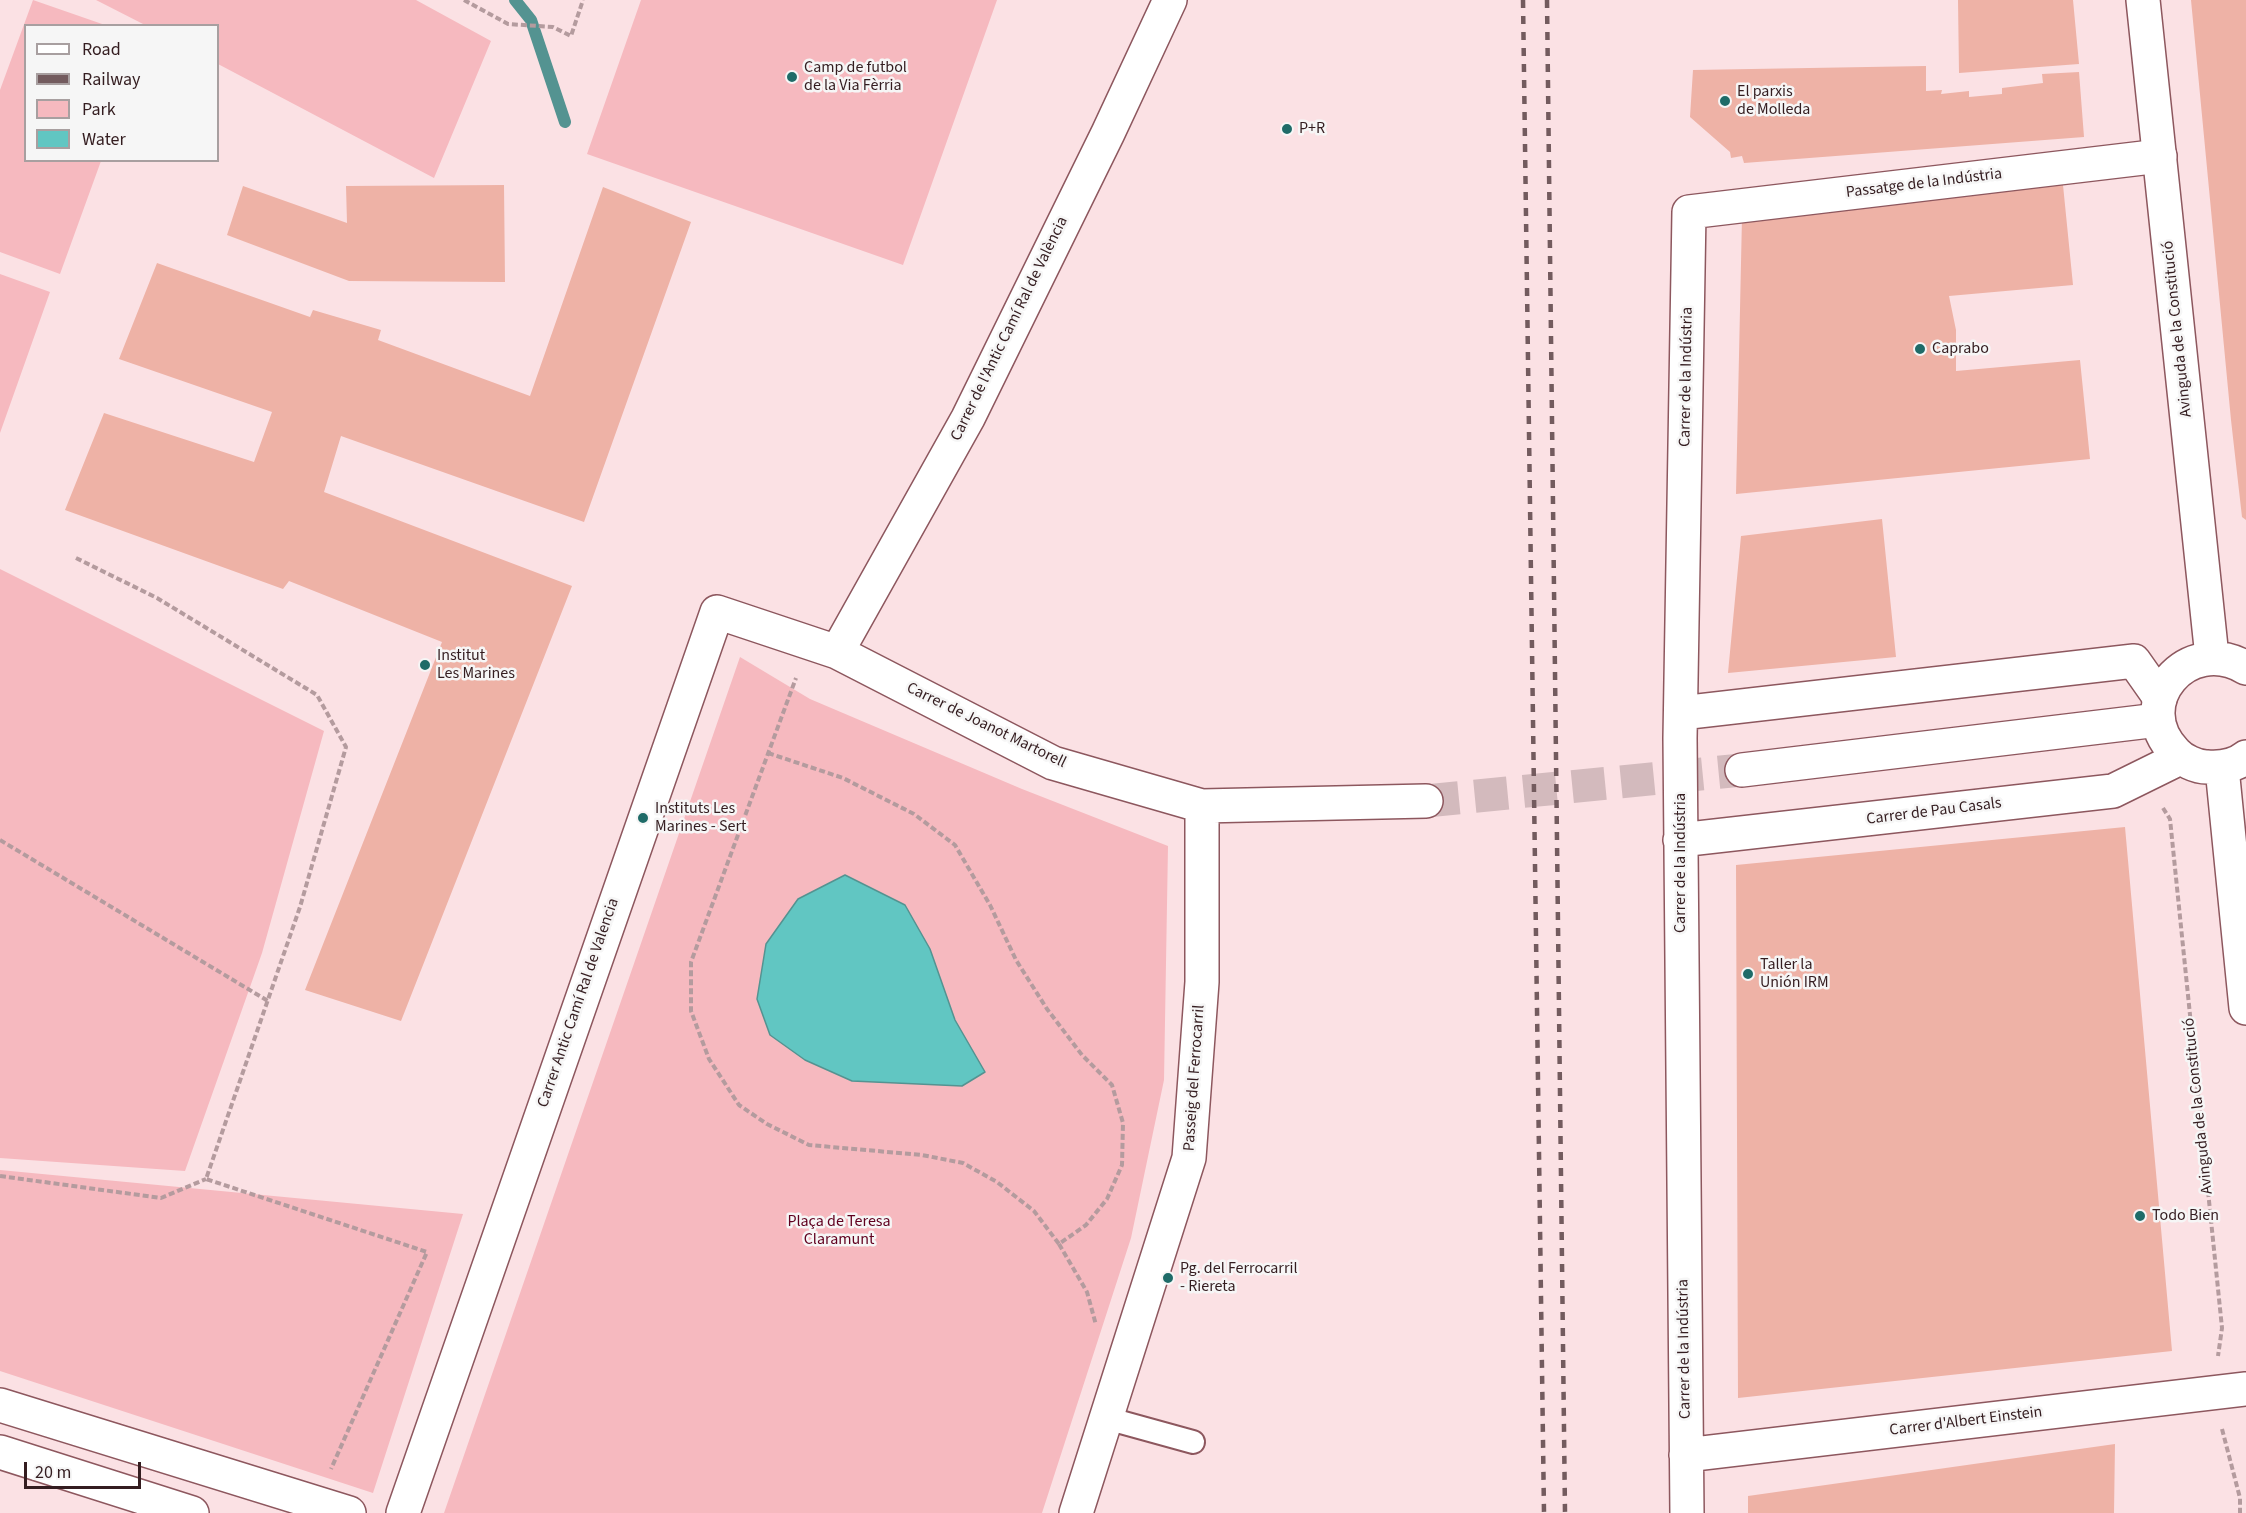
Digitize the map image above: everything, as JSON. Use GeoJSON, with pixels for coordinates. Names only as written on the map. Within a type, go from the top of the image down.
{"type":"FeatureCollection","features":[{"type":"Feature","properties":{"kind":"street","name":"Carrer de l'Antic Camí Ral de València"},"geometry":{"type":"LineString","coordinates":[[823,647],[968,418],[1108,133],[1170,0]]}},
{"type":"Feature","properties":{"kind":"street","name":"Avinguda de la Constitució"},"geometry":{"type":"LineString","coordinates":[[2144,0],[2160,156],[2235,659]]}},
{"type":"Feature","properties":{"kind":"street","name":"Passatge de la Indústria"},"geometry":{"type":"LineString","coordinates":[[1689,212],[2160,156]]}},
{"type":"Feature","properties":{"kind":"street","name":"Carrer de la Indústria"},"geometry":{"type":"LineString","coordinates":[[1687,1513],[1680,840],[1689,212]]}},
{"type":"Feature","properties":{"kind":"street","name":"Carrer Antic Camí Ral de Valencia"},"geometry":{"type":"LineString","coordinates":[[403,1513],[717,612],[823,647]]}},
{"type":"Feature","properties":{"kind":"street","name":"Carrer de Joanot Martorell"},"geometry":{"type":"LineString","coordinates":[[823,647],[1053,763],[1202,806],[1426,801]]}},
{"type":"Feature","properties":{"kind":"street"},"geometry":{"type":"LineString","coordinates":[[2159,709],[2171,676],[2189,663],[2235,659]]}},
{"type":"Feature","properties":{"kind":"street"},"geometry":{"type":"LineString","coordinates":[[1681,712],[2134,661],[2159,709],[2167,744],[2180,758],[2201,767],[2234,762],[2246,1008]]}},
{"type":"Feature","properties":{"kind":"street"},"geometry":{"type":"LineString","coordinates":[[1742,770],[2159,709]]}},
{"type":"Feature","properties":{"kind":"street","name":"Carrer de Pau Casals"},"geometry":{"type":"LineString","coordinates":[[1680,840],[2113,791],[2180,758]]}},
{"type":"Feature","properties":{"kind":"street","name":"Passeig del Ferrocarril"},"geometry":{"type":"LineString","coordinates":[[1076,1513],[1189,1158],[1202,982],[1202,806]]}},
{"type":"Feature","properties":{"kind":"street","name":"Carrer d'Albert Einstein"},"geometry":{"type":"LineString","coordinates":[[1686,1455],[2231,1391]]}},
{"type":"Feature","properties":{"kind":"street"},"geometry":{"type":"LineString","coordinates":[[0,1405],[349,1513]]}},
{"type":"Feature","properties":{"kind":"street"},"geometry":{"type":"LineString","coordinates":[[0,1452],[192,1513]]}},
{"type":"Feature","properties":{"kind":"lane"},"geometry":{"type":"LineString","coordinates":[[1106,1418],[1193,1442]]}},
{"type":"Feature","properties":{"kind":"path"},"geometry":{"type":"LineString","coordinates":[[464,0],[508,24],[553,27],[571,36],[583,0]]}},
{"type":"Feature","properties":{"kind":"path"},"geometry":{"type":"LineString","coordinates":[[76,558],[157,598],[317,695],[346,747],[300,907],[206,1179]]}},
{"type":"Feature","properties":{"kind":"path"},"geometry":{"type":"LineString","coordinates":[[823,647],[768,753],[692,962],[691,1011],[709,1059],[739,1105],[767,1124],[809,1145],[922,1155],[963,1163],[997,1182],[1034,1211],[1059,1244],[1087,1292],[1099,1334]]}},
{"type":"Feature","properties":{"kind":"path"},"geometry":{"type":"LineString","coordinates":[[768,753],[843,778],[914,814],[955,845],[990,905],[1016,960],[1047,1009],[1082,1055],[1112,1085],[1124,1123],[1122,1165],[1107,1199],[1086,1225],[1059,1244]]}},
{"type":"Feature","properties":{"kind":"path","name":"Avinguda de la Constitució"},"geometry":{"type":"LineString","coordinates":[[2142,776],[2170,819],[2222,1328],[2215,1375],[2231,1391],[2219,1418],[2240,1498],[2240,1513]]}},
{"type":"Feature","properties":{"kind":"path"},"geometry":{"type":"LineString","coordinates":[[0,840],[268,1001]]}},
{"type":"Feature","properties":{"kind":"path"},"geometry":{"type":"LineString","coordinates":[[0,1176],[161,1198],[206,1179],[427,1251],[317,1503]]}},
{"type":"Feature","properties":{"kind":"green space"},"geometry":{"type":"Polygon","coordinates":[[[33,0],[102,24],[24,24],[33,0]]]}},
{"type":"Feature","properties":{"kind":"green space"},"geometry":{"type":"Polygon","coordinates":[[[96,0],[416,0],[491,41],[434,178],[219,65],[219,24],[143,24],[96,0]]]}},
{"type":"Feature","properties":{"kind":"green space","name":"Camp de futbol de la Via Fèrria"},"geometry":{"type":"Polygon","coordinates":[[[641,0],[997,0],[903,265],[587,154],[641,0]]]}},
{"type":"Feature","properties":{"kind":"green space"},"geometry":{"type":"Polygon","coordinates":[[[24,25],[24,162],[101,162],[60,274],[0,252],[0,90],[24,25]]]}},
{"type":"Feature","properties":{"kind":"green space"},"geometry":{"type":"Polygon","coordinates":[[[0,274],[50,292],[0,433],[0,274]]]}},
{"type":"Feature","properties":{"kind":"green space"},"geometry":{"type":"Polygon","coordinates":[[[0,569],[324,731],[262,953],[185,1171],[0,1158],[0,569]]]}},
{"type":"Feature","properties":{"kind":"green space","name":"Plaça de Teresa Claramunt"},"geometry":{"type":"Polygon","coordinates":[[[740,657],[810,699],[1022,789],[1168,846],[1164,1080],[1131,1238],[1042,1513],[444,1513],[740,657]]]}},
{"type":"Feature","properties":{"kind":"green space"},"geometry":{"type":"Polygon","coordinates":[[[0,1170],[463,1214],[373,1493],[0,1371],[0,1170]]]}},
{"type":"Feature","properties":{"kind":"water"},"geometry":{"type":"Polygon","coordinates":[[[845,875],[905,905],[930,949],[955,1020],[985,1072],[962,1086],[852,1081],[805,1060],[770,1035],[757,999],[766,944],[798,899],[845,875]]]}},
{"type":"Feature","properties":{"kind":"building"},"geometry":{"type":"Polygon","coordinates":[[[1958,0],[2073,0],[2079,64],[1959,73],[1958,0]]]}},
{"type":"Feature","properties":{"kind":"building"},"geometry":{"type":"Polygon","coordinates":[[[2191,0],[2246,0],[2246,520],[2242,517],[2231,420],[2191,0]]]}},
{"type":"Feature","properties":{"kind":"building"},"geometry":{"type":"Polygon","coordinates":[[[1926,66],[1926,91],[1942,90],[1941,94],[1969,91],[1969,97],[2002,94],[2002,88],[2043,83],[2042,74],[2079,72],[2084,137],[1744,163],[1742,156],[1731,158],[1730,152],[1690,117],[1693,70],[1926,66]]]}},
{"type":"Feature","properties":{"kind":"building"},"geometry":{"type":"Polygon","coordinates":[[[504,185],[505,282],[349,281],[227,235],[243,186],[347,223],[346,186],[504,185]]]}},
{"type":"Feature","properties":{"kind":"building"},"geometry":{"type":"Polygon","coordinates":[[[2063,185],[2073,285],[1949,296],[1956,330],[1956,371],[2080,360],[2090,459],[1736,494],[1742,217],[2063,185]]]}},
{"type":"Feature","properties":{"kind":"building"},"geometry":{"type":"Polygon","coordinates":[[[603,187],[691,222],[584,522],[341,436],[324,492],[572,586],[401,1021],[305,990],[442,642],[289,581],[283,589],[65,510],[104,413],[254,462],[272,412],[119,359],[157,263],[310,317],[313,310],[381,330],[378,340],[530,396],[603,187]]]}},
{"type":"Feature","properties":{"kind":"building"},"geometry":{"type":"Polygon","coordinates":[[[1882,519],[1896,657],[1728,673],[1741,536],[1882,519]]]}},
{"type":"Feature","properties":{"kind":"building"},"geometry":{"type":"Polygon","coordinates":[[[2125,827],[2172,1351],[1738,1398],[1736,865],[2125,827]]]}},
{"type":"Feature","properties":{"kind":"building"},"geometry":{"type":"Polygon","coordinates":[[[2115,1444],[2114,1513],[1748,1513],[1748,1496],[2115,1444]]]}},
{"type":"Feature","properties":{"kind":"waterway"},"geometry":{"type":"LineString","coordinates":[[515,0],[531,20],[565,122]]}},
{"type":"Feature","properties":{"kind":"tunnel"},"geometry":{"type":"LineString","coordinates":[[1426,801],[1742,770]]}},
{"type":"Feature","properties":{"kind":"railway"},"geometry":{"type":"LineString","coordinates":[[1523,0],[1544,1513]]}},
{"type":"Feature","properties":{"kind":"railway"},"geometry":{"type":"LineString","coordinates":[[1547,0],[1565,1513]]}},
{"type":"Feature","properties":{"kind":"place","name":"Camp de futbol de la Via Fèrria"},"geometry":{"type":"Point","coordinates":[792,77]}},
{"type":"Feature","properties":{"kind":"place","name":"El parxis de Molleda"},"geometry":{"type":"Point","coordinates":[1725,101]}},
{"type":"Feature","properties":{"kind":"place","name":"P+R"},"geometry":{"type":"Point","coordinates":[1287,129]}},
{"type":"Feature","properties":{"kind":"place","name":"Caprabo"},"geometry":{"type":"Point","coordinates":[1920,349]}},
{"type":"Feature","properties":{"kind":"place","name":"Institut Les Marines"},"geometry":{"type":"Point","coordinates":[425,665]}},
{"type":"Feature","properties":{"kind":"place","name":"Instituts Les Marines - Sert"},"geometry":{"type":"Point","coordinates":[643,818]}},
{"type":"Feature","properties":{"kind":"place","name":"Taller la Unión IRM"},"geometry":{"type":"Point","coordinates":[1748,974]}},
{"type":"Feature","properties":{"kind":"place","name":"Todo Bien"},"geometry":{"type":"Point","coordinates":[2140,1216]}},
{"type":"Feature","properties":{"kind":"place","name":"Pg. del Ferrocarril - Riereta"},"geometry":{"type":"Point","coordinates":[1168,1278]}}]}
